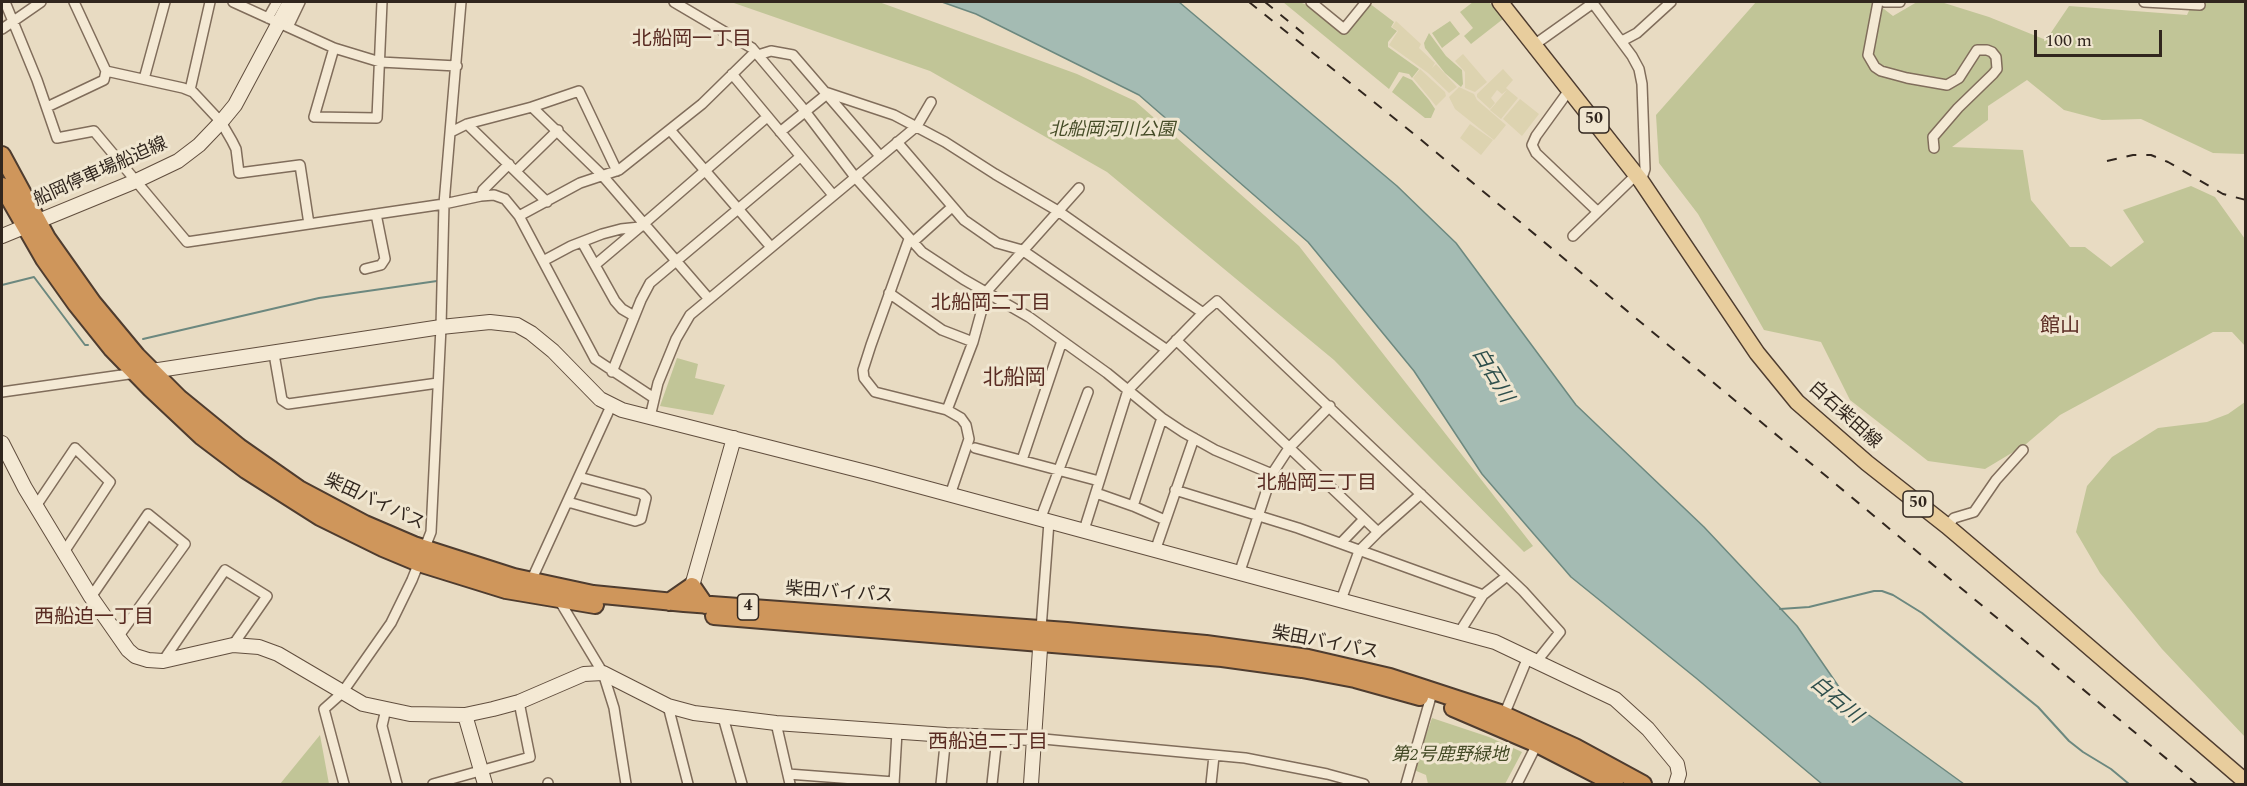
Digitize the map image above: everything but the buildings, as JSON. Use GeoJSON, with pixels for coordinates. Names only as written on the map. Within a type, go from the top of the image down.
{"type":"FeatureCollection","features":[{"type":"Feature","properties":{"kind":"highway","name":"柴田バイパス"},"geometry":{"type":"LineString","coordinates":[[2,155],[31,224]]}},
{"type":"Feature","properties":{"kind":"highway","name":"柴田バイパス"},"geometry":{"type":"LineString","coordinates":[[2,186],[93,303],[143,372],[300,489],[422,556],[506,590],[629,609],[1041,636],[1206,644],[1308,658],[1390,677],[1504,715],[1575,747],[1643,784]]}},
{"type":"Feature","properties":{"kind":"highway","name":"柴田バイパス"},"geometry":{"type":"LineString","coordinates":[[422,556],[593,594],[1041,636],[1302,669],[1354,679],[1430,700],[1537,744],[1615,784]]}},
{"type":"Feature","properties":{"kind":"highway"},"geometry":{"type":"LineString","coordinates":[[669,602],[692,586],[705,605]]}},
{"type":"Feature","properties":{"kind":"main road","name":"白石柴田線"},"geometry":{"type":"LineString","coordinates":[[1500,2],[1638,178],[1757,352],[1797,402],[1867,463],[1947,526],[2246,782]]}},
{"type":"Feature","properties":{"kind":"street"},"geometry":{"type":"LineString","coordinates":[[5,2],[57,138],[94,131],[187,242],[494,195],[505,199],[519,216],[595,359],[654,398]]}},
{"type":"Feature","properties":{"kind":"street"},"geometry":{"type":"LineString","coordinates":[[2,30],[41,2]]}},
{"type":"Feature","properties":{"kind":"street"},"geometry":{"type":"LineString","coordinates":[[46,107],[104,80],[106,71],[74,2]]}},
{"type":"Feature","properties":{"kind":"street"},"geometry":{"type":"LineString","coordinates":[[144,79],[165,2]]}},
{"type":"Feature","properties":{"kind":"street"},"geometry":{"type":"LineString","coordinates":[[190,90],[210,2]]}},
{"type":"Feature","properties":{"kind":"street"},"geometry":{"type":"LineString","coordinates":[[233,2],[334,48],[380,62],[457,66]]}},
{"type":"Feature","properties":{"kind":"street"},"geometry":{"type":"LineString","coordinates":[[277,2],[278,22]]}},
{"type":"Feature","properties":{"kind":"street","name":"船岡停車場船迫線"},"geometry":{"type":"LineString","coordinates":[[2,236],[136,181],[178,161],[199,145],[235,105],[290,2]]}},
{"type":"Feature","properties":{"kind":"street"},"geometry":{"type":"LineString","coordinates":[[278,22],[300,2]]}},
{"type":"Feature","properties":{"kind":"street"},"geometry":{"type":"LineString","coordinates":[[334,48],[314,117],[377,118],[382,2]]}},
{"type":"Feature","properties":{"kind":"street"},"geometry":{"type":"LineString","coordinates":[[344,784],[324,709],[342,693],[398,612],[431,532],[441,327],[444,204],[461,2]]}},
{"type":"Feature","properties":{"kind":"street"},"geometry":{"type":"LineString","coordinates":[[674,2],[748,44],[757,53],[855,177],[922,252],[1029,317],[1162,418],[1215,450],[1272,474]]}},
{"type":"Feature","properties":{"kind":"street"},"geometry":{"type":"LineString","coordinates":[[1311,2],[1344,29],[1366,2]]}},
{"type":"Feature","properties":{"kind":"street"},"geometry":{"type":"LineString","coordinates":[[1534,45],[1592,2],[1622,41],[1639,69],[1642,84],[1645,169],[1638,178],[1597,211],[1573,236]]}},
{"type":"Feature","properties":{"kind":"street"},"geometry":{"type":"LineString","coordinates":[[1622,41],[1644,27],[1671,2]]}},
{"type":"Feature","properties":{"kind":"street"},"geometry":{"type":"LineString","coordinates":[[1878,2],[1868,55],[1875,67],[1881,71],[1947,85],[1959,78],[1977,51],[1987,50],[1996,57],[1997,69],[1933,136],[1934,148]]}},
{"type":"Feature","properties":{"kind":"street"},"geometry":{"type":"LineString","coordinates":[[1885,2],[1899,2]]}},
{"type":"Feature","properties":{"kind":"street"},"geometry":{"type":"LineString","coordinates":[[2144,2],[2200,5]]}},
{"type":"Feature","properties":{"kind":"street"},"geometry":{"type":"LineString","coordinates":[[519,216],[580,183],[617,171],[670,130],[757,53],[771,51],[793,55],[880,156]]}},
{"type":"Feature","properties":{"kind":"street"},"geometry":{"type":"LineString","coordinates":[[106,71],[190,90],[221,123],[236,149],[239,173],[300,165],[309,224]]}},
{"type":"Feature","properties":{"kind":"street"},"geometry":{"type":"LineString","coordinates":[[732,74],[833,195]]}},
{"type":"Feature","properties":{"kind":"street"},"geometry":{"type":"LineString","coordinates":[[1570,89],[1532,145],[1536,153],[1597,211]]}},
{"type":"Feature","properties":{"kind":"street"},"geometry":{"type":"LineString","coordinates":[[451,132],[467,124],[532,107],[579,91],[617,171]]}},
{"type":"Feature","properties":{"kind":"street"},"geometry":{"type":"LineString","coordinates":[[780,132],[826,93]]}},
{"type":"Feature","properties":{"kind":"street"},"geometry":{"type":"LineString","coordinates":[[826,93],[870,105],[917,126],[1058,211],[1203,313]]}},
{"type":"Feature","properties":{"kind":"street"},"geometry":{"type":"LineString","coordinates":[[650,417],[654,398],[680,331],[690,315],[917,126],[932,102]]}},
{"type":"Feature","properties":{"kind":"street"},"geometry":{"type":"LineString","coordinates":[[532,107],[602,175],[642,225],[709,298]]}},
{"type":"Feature","properties":{"kind":"street"},"geometry":{"type":"LineString","coordinates":[[595,265],[768,117]]}},
{"type":"Feature","properties":{"kind":"street"},"geometry":{"type":"LineString","coordinates":[[467,124],[547,202]]}},
{"type":"Feature","properties":{"kind":"street"},"geometry":{"type":"LineString","coordinates":[[481,196],[483,190],[558,130]]}},
{"type":"Feature","properties":{"kind":"street"},"geometry":{"type":"LineString","coordinates":[[670,130],[771,247]]}},
{"type":"Feature","properties":{"kind":"street"},"geometry":{"type":"LineString","coordinates":[[897,142],[964,220],[997,243],[1022,250],[1167,350]]}},
{"type":"Feature","properties":{"kind":"street"},"geometry":{"type":"LineString","coordinates":[[612,372],[650,283],[800,157]]}},
{"type":"Feature","properties":{"kind":"street"},"geometry":{"type":"LineString","coordinates":[[947,410],[973,342],[987,291],[1079,188]]}},
{"type":"Feature","properties":{"kind":"street"},"geometry":{"type":"LineString","coordinates":[[950,495],[969,439],[969,433],[961,418],[947,410],[875,392],[864,378],[863,370],[889,293],[911,241],[952,207]]}},
{"type":"Feature","properties":{"kind":"street"},"geometry":{"type":"LineString","coordinates":[[365,269],[381,265],[385,259],[376,214]]}},
{"type":"Feature","properties":{"kind":"street"},"geometry":{"type":"LineString","coordinates":[[543,261],[582,242],[621,229],[642,225]]}},
{"type":"Feature","properties":{"kind":"street"},"geometry":{"type":"LineString","coordinates":[[582,242],[622,309],[634,316]]}},
{"type":"Feature","properties":{"kind":"street"},"geometry":{"type":"LineString","coordinates":[[889,293],[942,330],[973,342]]}},
{"type":"Feature","properties":{"kind":"street"},"geometry":{"type":"LineString","coordinates":[[1084,530],[1128,390],[1217,301],[1507,576],[1560,632],[1533,659],[1504,715]]}},
{"type":"Feature","properties":{"kind":"street"},"geometry":{"type":"LineString","coordinates":[[2,392],[274,354],[441,327],[490,322],[517,325],[540,340],[590,391],[611,406],[1084,530],[1495,642],[1615,699],[1630,711],[1677,764],[1679,774],[1676,784]]}},
{"type":"Feature","properties":{"kind":"street"},"geometry":{"type":"LineString","coordinates":[[1176,340],[1378,532]]}},
{"type":"Feature","properties":{"kind":"street"},"geometry":{"type":"LineString","coordinates":[[1022,460],[1062,341]]}},
{"type":"Feature","properties":{"kind":"street"},"geometry":{"type":"LineString","coordinates":[[274,354],[282,400],[288,404],[438,383]]}},
{"type":"Feature","properties":{"kind":"street"},"geometry":{"type":"LineString","coordinates":[[1031,784],[1041,636],[1045,521],[1058,470],[1088,392]]}},
{"type":"Feature","properties":{"kind":"street"},"geometry":{"type":"LineString","coordinates":[[531,581],[611,406]]}},
{"type":"Feature","properties":{"kind":"street"},"geometry":{"type":"LineString","coordinates":[[1239,574],[1272,474],[1289,448],[1330,406]]}},
{"type":"Feature","properties":{"kind":"street"},"geometry":{"type":"LineString","coordinates":[[1133,506],[1162,418]]}},
{"type":"Feature","properties":{"kind":"street"},"geometry":{"type":"LineString","coordinates":[[692,586],[734,438]]}},
{"type":"Feature","properties":{"kind":"street"},"geometry":{"type":"LineString","coordinates":[[1155,551],[1194,438]]}},
{"type":"Feature","properties":{"kind":"street"},"geometry":{"type":"LineString","coordinates":[[2,443],[10,462],[91,597],[118,637],[135,656],[148,660],[163,661],[232,645],[247,645],[268,650],[363,704],[410,714],[465,715],[519,702],[584,674],[603,673],[668,706],[723,717],[897,732],[1034,738],[1191,752],[1245,758],[1327,774],[1353,783],[1364,784]]}},
{"type":"Feature","properties":{"kind":"street"},"geometry":{"type":"LineString","coordinates":[[36,506],[75,448],[110,482],[64,552]]}},
{"type":"Feature","properties":{"kind":"street"},"geometry":{"type":"LineString","coordinates":[[975,448],[1099,481]]}},
{"type":"Feature","properties":{"kind":"street"},"geometry":{"type":"LineString","coordinates":[[1947,526],[1954,518],[1974,512],[1996,480],[2023,450]]}},
{"type":"Feature","properties":{"kind":"street"},"geometry":{"type":"LineString","coordinates":[[2,474],[10,462]]}},
{"type":"Feature","properties":{"kind":"street"},"geometry":{"type":"LineString","coordinates":[[568,502],[635,521],[641,519],[646,498],[642,494],[579,477]]}},
{"type":"Feature","properties":{"kind":"street"},"geometry":{"type":"LineString","coordinates":[[1175,490],[1298,528],[1483,595]]}},
{"type":"Feature","properties":{"kind":"street"},"geometry":{"type":"LineString","coordinates":[[1096,493],[1165,520]]}},
{"type":"Feature","properties":{"kind":"street"},"geometry":{"type":"LineString","coordinates":[[1341,600],[1359,551],[1421,494]]}},
{"type":"Feature","properties":{"kind":"street"},"geometry":{"type":"LineString","coordinates":[[91,597],[148,514],[185,544],[118,637]]}},
{"type":"Feature","properties":{"kind":"street"},"geometry":{"type":"LineString","coordinates":[[1341,543],[1364,519]]}},
{"type":"Feature","properties":{"kind":"street"},"geometry":{"type":"LineString","coordinates":[[163,661],[225,570],[267,596],[232,645]]}},
{"type":"Feature","properties":{"kind":"street"},"geometry":{"type":"LineString","coordinates":[[1459,633],[1483,595],[1507,576]]}},
{"type":"Feature","properties":{"kind":"street"},"geometry":{"type":"LineString","coordinates":[[559,600],[603,673],[614,708],[626,784]]}},
{"type":"Feature","properties":{"kind":"street"},"geometry":{"type":"LineString","coordinates":[[1406,784],[1430,700]]}},
{"type":"Feature","properties":{"kind":"street"},"geometry":{"type":"LineString","coordinates":[[433,784],[530,757],[519,702]]}},
{"type":"Feature","properties":{"kind":"street"},"geometry":{"type":"LineString","coordinates":[[668,706],[688,784]]}},
{"type":"Feature","properties":{"kind":"street"},"geometry":{"type":"LineString","coordinates":[[386,709],[382,726],[397,784]]}},
{"type":"Feature","properties":{"kind":"street"},"geometry":{"type":"LineString","coordinates":[[465,715],[485,784]]}},
{"type":"Feature","properties":{"kind":"street"},"geometry":{"type":"LineString","coordinates":[[723,717],[742,784]]}},
{"type":"Feature","properties":{"kind":"street"},"geometry":{"type":"LineString","coordinates":[[776,723],[790,784]]}},
{"type":"Feature","properties":{"kind":"street"},"geometry":{"type":"LineString","coordinates":[[788,774],[894,783],[897,732]]}},
{"type":"Feature","properties":{"kind":"street"},"geometry":{"type":"LineString","coordinates":[[941,784],[946,735]]}},
{"type":"Feature","properties":{"kind":"street"},"geometry":{"type":"LineString","coordinates":[[992,784],[996,738]]}},
{"type":"Feature","properties":{"kind":"street"},"geometry":{"type":"LineString","coordinates":[[1517,784],[1537,744]]}},
{"type":"Feature","properties":{"kind":"street"},"geometry":{"type":"LineString","coordinates":[[1212,784],[1214,756]]}},
{"type":"Feature","properties":{"kind":"shaded area"},"geometry":{"type":"Polygon","coordinates":[[[1396,21],[1421,44],[1419,48],[1435,63],[1432,68],[1436,64],[1457,87],[1449,93],[1428,73],[1389,45],[1398,31],[1392,27],[1396,21]]]}},
{"type":"Feature","properties":{"kind":"shaded area"},"geometry":{"type":"Polygon","coordinates":[[[1463,54],[1487,82],[1475,92],[1465,88],[1465,72],[1455,61],[1463,54]]]}},
{"type":"Feature","properties":{"kind":"shaded area"},"geometry":{"type":"Polygon","coordinates":[[[1420,69],[1445,92],[1446,96],[1436,106],[1413,78],[1420,69]]]}},
{"type":"Feature","properties":{"kind":"shaded area"},"geometry":{"type":"Polygon","coordinates":[[[1503,69],[1513,80],[1506,88],[1518,98],[1501,119],[1490,110],[1507,90],[1502,94],[1497,90],[1491,98],[1495,103],[1490,109],[1477,97],[1477,94],[1503,69]]]}},
{"type":"Feature","properties":{"kind":"shaded area"},"geometry":{"type":"Polygon","coordinates":[[[1459,87],[1474,94],[1477,100],[1506,125],[1494,140],[1455,109],[1449,97],[1459,87]]]}},
{"type":"Feature","properties":{"kind":"shaded area"},"geometry":{"type":"Polygon","coordinates":[[[1520,99],[1539,114],[1522,136],[1503,119],[1520,99]]]}},
{"type":"Feature","properties":{"kind":"shaded area"},"geometry":{"type":"Polygon","coordinates":[[[1470,124],[1493,140],[1481,155],[1460,138],[1470,124]]]}},
{"type":"Feature","properties":{"kind":"green space","name":"北船岡河川公園"},"geometry":{"type":"Polygon","coordinates":[[[731,2],[879,2],[1077,74],[1135,101],[1299,246],[1533,546],[1524,552],[1334,360],[1107,172],[930,71],[731,2]]]}},
{"type":"Feature","properties":{"kind":"green space"},"geometry":{"type":"Polygon","coordinates":[[[1283,2],[1299,2],[1310,6],[1346,33],[1369,3],[1394,22],[1391,27],[1397,31],[1388,42],[1388,47],[1419,69],[1412,78],[1409,74],[1399,72],[1389,89],[1283,2]]]}},
{"type":"Feature","properties":{"kind":"green space"},"geometry":{"type":"Polygon","coordinates":[[[1473,2],[1489,2],[1503,19],[1471,44],[1464,36],[1473,28],[1460,12],[1473,2]]]}},
{"type":"Feature","properties":{"kind":"green space"},"geometry":{"type":"Polygon","coordinates":[[[1756,2],[1875,2],[1893,16],[1917,2],[1941,2],[1989,17],[2046,40],[2069,6],[2187,15],[2193,2],[2245,2],[2245,154],[2213,153],[2141,119],[2102,120],[2064,110],[2027,80],[1988,106],[1988,120],[1952,147],[2023,150],[2031,200],[2070,247],[2085,247],[2111,267],[2144,242],[2123,210],[2191,186],[2215,197],[2245,239],[2245,346],[2232,332],[2213,332],[2060,415],[2025,445],[1985,469],[1928,461],[1850,400],[1821,342],[1764,330],[1698,214],[1659,163],[1656,115],[1756,2]]]}},
{"type":"Feature","properties":{"kind":"green space"},"geometry":{"type":"Polygon","coordinates":[[[1450,21],[1460,34],[1442,48],[1432,33],[1450,21]]]}},
{"type":"Feature","properties":{"kind":"green space"},"geometry":{"type":"Polygon","coordinates":[[[1429,33],[1446,56],[1462,70],[1463,84],[1461,87],[1445,73],[1425,48],[1424,43],[1429,33]]]}},
{"type":"Feature","properties":{"kind":"green space"},"geometry":{"type":"Polygon","coordinates":[[[1403,76],[1412,80],[1435,109],[1431,118],[1425,118],[1392,92],[1403,76]]]}},
{"type":"Feature","properties":{"kind":"green space"},"geometry":{"type":"Polygon","coordinates":[[[677,358],[698,364],[695,378],[725,385],[713,415],[660,406],[677,358]]]}},
{"type":"Feature","properties":{"kind":"green space"},"geometry":{"type":"Polygon","coordinates":[[[2245,402],[2245,737],[2162,649],[2100,573],[2076,532],[2087,486],[2112,457],[2158,428],[2207,422],[2228,414],[2245,402]]]}},
{"type":"Feature","properties":{"kind":"green space","name":"第2号鹿野緑地"},"geometry":{"type":"Polygon","coordinates":[[[1432,718],[1489,737],[1522,752],[1505,784],[1428,784],[1426,775],[1414,770],[1432,718]]]}},
{"type":"Feature","properties":{"kind":"green space"},"geometry":{"type":"Polygon","coordinates":[[[320,735],[329,784],[280,784],[320,735]]]}},
{"type":"Feature","properties":{"kind":"water","name":"白石川"},"geometry":{"type":"Polygon","coordinates":[[[942,2],[1179,2],[1397,186],[1456,243],[1576,405],[1704,527],[1797,626],[1848,700],[1964,784],[1822,784],[1571,577],[1482,474],[1414,371],[1308,242],[1139,95],[976,14],[942,2]]]}},
{"type":"Feature","properties":{"kind":"waterway"},"geometry":{"type":"LineString","coordinates":[[2,285],[34,277],[85,345],[88,345]]}},
{"type":"Feature","properties":{"kind":"waterway"},"geometry":{"type":"LineString","coordinates":[[143,339],[319,298],[437,281]]}},
{"type":"Feature","properties":{"kind":"waterway"},"geometry":{"type":"LineString","coordinates":[[1780,609],[1809,607],[1874,591],[1893,595],[1922,613],[2038,707],[2069,741],[2129,784]]}},
{"type":"Feature","properties":{"kind":"railway"},"geometry":{"type":"LineString","coordinates":[[1249,2],[1414,134],[2197,784]]}},
{"type":"Feature","properties":{"kind":"railway"},"geometry":{"type":"LineString","coordinates":[[1265,2],[1304,34]]}},
{"type":"Feature","properties":{"kind":"railway"},"geometry":{"type":"LineString","coordinates":[[2107,161],[2133,155],[2151,155],[2168,162],[2223,194],[2246,200]]}},
{"type":"Feature","properties":{"kind":"district","name":"北船岡一丁目"},"geometry":{"type":"Point","coordinates":[692,41]}},
{"type":"Feature","properties":{"kind":"district","name":"北船岡二丁目"},"geometry":{"type":"Point","coordinates":[991,305]}},
{"type":"Feature","properties":{"kind":"district","name":"館山"},"geometry":{"type":"Point","coordinates":[2060,328]}},
{"type":"Feature","properties":{"kind":"district","name":"北船岡"},"geometry":{"type":"Point","coordinates":[1014,380]}},
{"type":"Feature","properties":{"kind":"district","name":"北船岡三丁目"},"geometry":{"type":"Point","coordinates":[1317,485]}},
{"type":"Feature","properties":{"kind":"district","name":"西船迫一丁目"},"geometry":{"type":"Point","coordinates":[94,619]}},
{"type":"Feature","properties":{"kind":"district","name":"西船迫二丁目"},"geometry":{"type":"Point","coordinates":[988,744]}}]}
